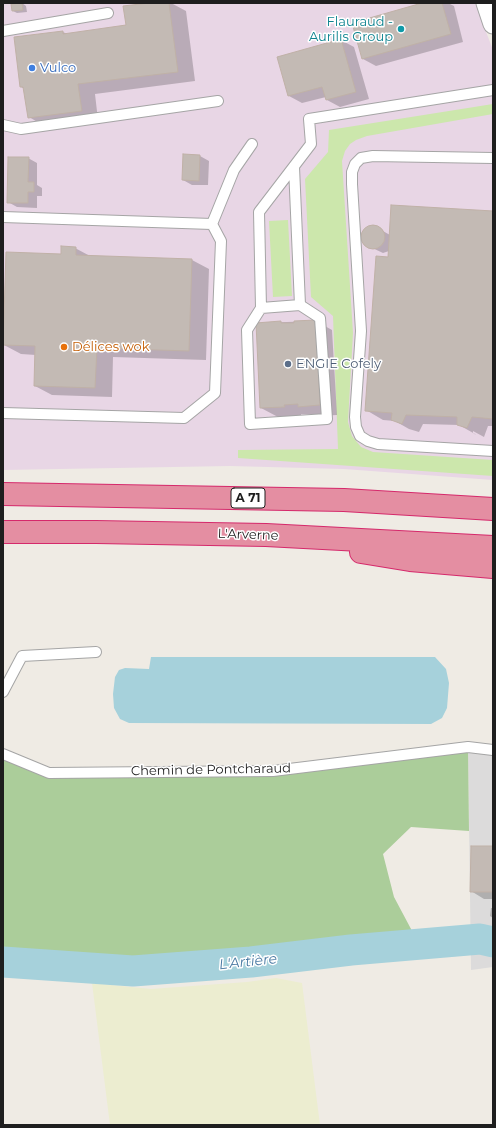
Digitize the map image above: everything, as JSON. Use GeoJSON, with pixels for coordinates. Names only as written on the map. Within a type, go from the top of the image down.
{"type":"FeatureCollection","features":[{"type":"Feature","properties":{"kind":"highway","name":"A 71"},"geometry":{"type":"LineString","coordinates":[[3,494],[344,500],[493,509]]}},
{"type":"Feature","properties":{"kind":"highway","name":"L'Arverne"},"geometry":{"type":"LineString","coordinates":[[3,532],[266,535],[493,547]]}},
{"type":"Feature","properties":{"kind":"highway"},"geometry":{"type":"LineString","coordinates":[[266,535],[410,560],[493,566]]}},
{"type":"Feature","properties":{"kind":"street"},"geometry":{"type":"LineString","coordinates":[[486,3],[493,24]]}},
{"type":"Feature","properties":{"kind":"lane"},"geometry":{"type":"LineString","coordinates":[[3,31],[108,13]]}},
{"type":"Feature","properties":{"kind":"lane"},"geometry":{"type":"LineString","coordinates":[[261,308],[300,306],[320,318],[327,419],[250,424],[247,330],[261,308],[258,212],[311,144],[309,119],[493,90]]}},
{"type":"Feature","properties":{"kind":"lane"},"geometry":{"type":"LineString","coordinates":[[3,125],[21,129],[218,101]]}},
{"type":"Feature","properties":{"kind":"lane"},"geometry":{"type":"LineString","coordinates":[[212,224],[234,170],[252,144]]}},
{"type":"Feature","properties":{"kind":"lane"},"geometry":{"type":"LineString","coordinates":[[493,158],[373,156],[361,158],[355,164],[352,172],[362,331],[355,417],[356,427],[360,436],[368,441],[378,444],[493,451]]}},
{"type":"Feature","properties":{"kind":"lane"},"geometry":{"type":"LineString","coordinates":[[294,167],[300,306]]}},
{"type":"Feature","properties":{"kind":"lane"},"geometry":{"type":"LineString","coordinates":[[3,217],[212,224]]}},
{"type":"Feature","properties":{"kind":"lane"},"geometry":{"type":"LineString","coordinates":[[3,413],[184,418],[215,393],[221,241],[212,224]]}},
{"type":"Feature","properties":{"kind":"lane"},"geometry":{"type":"LineString","coordinates":[[3,692],[22,656],[96,652]]}},
{"type":"Feature","properties":{"kind":"lane","name":"Chemin de Pontcharaud"},"geometry":{"type":"LineString","coordinates":[[3,754],[49,773],[64,773],[273,771],[468,747],[493,750]]}},
{"type":"Feature","properties":{"kind":"shaded area"},"geometry":{"type":"Polygon","coordinates":[[[3,3],[475,3],[493,50],[493,480],[344,469],[230,466],[3,470],[3,3]]]}},
{"type":"Feature","properties":{"kind":"shaded area"},"geometry":{"type":"Polygon","coordinates":[[[493,746],[493,967],[471,970],[468,747],[493,746]]]}},
{"type":"Feature","properties":{"kind":"green space"},"geometry":{"type":"Polygon","coordinates":[[[493,104],[493,114],[367,136],[356,140],[350,144],[345,151],[342,161],[353,333],[348,422],[352,436],[361,447],[373,452],[493,460],[493,476],[238,458],[238,450],[338,449],[333,316],[311,297],[305,179],[328,152],[329,130],[493,104]]]}},
{"type":"Feature","properties":{"kind":"green space"},"geometry":{"type":"Polygon","coordinates":[[[288,220],[292,296],[273,297],[269,221],[288,220]]]}},
{"type":"Feature","properties":{"kind":"green space"},"geometry":{"type":"Polygon","coordinates":[[[468,747],[469,831],[411,827],[383,854],[394,897],[419,944],[351,950],[251,962],[133,971],[3,962],[3,754],[49,773],[273,771],[468,747]]]}},
{"type":"Feature","properties":{"kind":"green space"},"geometry":{"type":"Polygon","coordinates":[[[276,978],[302,983],[320,1125],[110,1125],[92,983],[151,989],[247,982],[276,978]]]}},
{"type":"Feature","properties":{"kind":"water"},"geometry":{"type":"Polygon","coordinates":[[[151,657],[435,657],[446,669],[449,683],[447,708],[442,718],[431,724],[129,723],[120,719],[114,708],[113,694],[115,677],[119,670],[125,668],[149,669],[151,657]]]}},
{"type":"Feature","properties":{"kind":"building"},"geometry":{"type":"Polygon","coordinates":[[[22,3],[23,10],[12,11],[11,4],[22,3]]]}},
{"type":"Feature","properties":{"kind":"building"},"geometry":{"type":"Polygon","coordinates":[[[149,3],[169,3],[178,72],[78,84],[82,111],[28,118],[23,87],[20,87],[14,37],[63,31],[63,34],[126,25],[123,6],[149,3]]]}},
{"type":"Feature","properties":{"kind":"building","name":"Flauraud - Aurilis Group"},"geometry":{"type":"Polygon","coordinates":[[[422,3],[442,3],[451,34],[362,59],[352,23],[422,3]]]}},
{"type":"Feature","properties":{"kind":"building"},"geometry":{"type":"Polygon","coordinates":[[[341,39],[356,92],[326,100],[322,87],[288,96],[277,57],[341,39]]]}},
{"type":"Feature","properties":{"kind":"building"},"geometry":{"type":"Polygon","coordinates":[[[183,154],[200,155],[199,181],[182,180],[183,154]]]}},
{"type":"Feature","properties":{"kind":"building"},"geometry":{"type":"Polygon","coordinates":[[[8,157],[29,157],[28,182],[34,182],[34,192],[28,192],[28,203],[7,203],[8,157]]]}},
{"type":"Feature","properties":{"kind":"building"},"geometry":{"type":"Polygon","coordinates":[[[391,205],[493,211],[493,419],[472,417],[467,428],[457,425],[457,417],[406,415],[402,424],[391,420],[392,413],[365,411],[376,256],[388,257],[391,205]]]}},
{"type":"Feature","properties":{"kind":"building"},"geometry":{"type":"Polygon","coordinates":[[[373,225],[378,226],[384,232],[384,242],[378,248],[373,249],[368,248],[362,242],[361,237],[362,232],[368,226],[373,225]]]}},
{"type":"Feature","properties":{"kind":"building"},"geometry":{"type":"Polygon","coordinates":[[[61,246],[76,247],[76,255],[192,259],[189,351],[97,348],[95,388],[34,386],[35,346],[3,345],[6,252],[61,254],[61,246]]]}},
{"type":"Feature","properties":{"kind":"building","name":"ENGIE Cofely"},"geometry":{"type":"Polygon","coordinates":[[[316,320],[320,405],[298,407],[298,404],[284,405],[285,407],[260,408],[256,323],[281,321],[281,323],[294,323],[294,321],[316,320]]]}},
{"type":"Feature","properties":{"kind":"building"},"geometry":{"type":"Polygon","coordinates":[[[471,846],[493,846],[493,892],[470,892],[471,846]]]}},
{"type":"Feature","properties":{"kind":"waterway","name":"L'Artière"},"geometry":{"type":"LineString","coordinates":[[3,962],[133,971],[251,962],[351,950],[480,939],[493,942]]}},
{"type":"Feature","properties":{"kind":"place","name":"Flauraud - Aurilis Group"},"geometry":{"type":"Point","coordinates":[401,29]}},
{"type":"Feature","properties":{"kind":"place","name":"Vulco"},"geometry":{"type":"Point","coordinates":[32,68]}},
{"type":"Feature","properties":{"kind":"place","name":"Délices wok"},"geometry":{"type":"Point","coordinates":[64,347]}},
{"type":"Feature","properties":{"kind":"place","name":"ENGIE Cofely"},"geometry":{"type":"Point","coordinates":[288,364]}}]}
